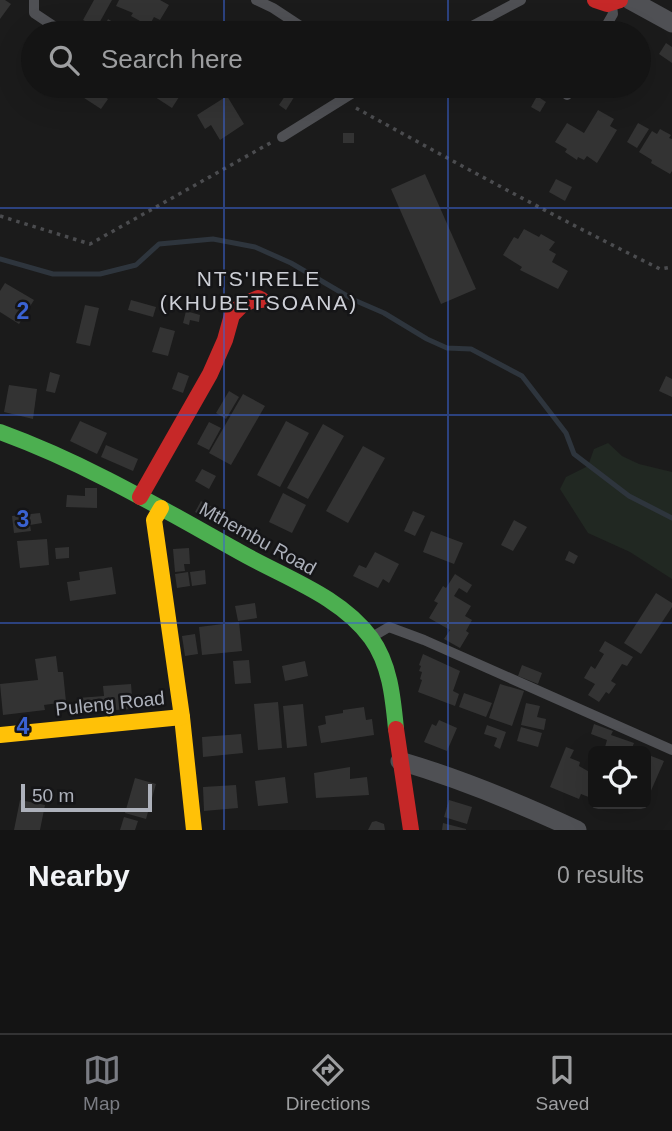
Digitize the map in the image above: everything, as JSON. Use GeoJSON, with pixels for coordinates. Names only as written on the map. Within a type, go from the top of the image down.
{"type":"FeatureCollection","features":[{"type":"Feature","properties":{"kind":"street"},"geometry":{"type":"LineString","coordinates":[[595,0],[607,4],[621,1],[672,23]]}},
{"type":"Feature","properties":{"kind":"street"},"geometry":{"type":"LineString","coordinates":[[140,497],[210,374],[225,340],[232,315],[242,305],[258,298],[262,300]]}},
{"type":"Feature","properties":{"kind":"street","name":"Mthembu Road"},"geometry":{"type":"LineString","coordinates":[[0,432],[44,447],[161,508],[304,587],[348,615],[370,638],[384,664],[393,698],[411,830]]}},
{"type":"Feature","properties":{"kind":"street"},"geometry":{"type":"LineString","coordinates":[[161,508],[154,520],[182,717],[194,830]]}},
{"type":"Feature","properties":{"kind":"street","name":"Puleng Road"},"geometry":{"type":"LineString","coordinates":[[0,735],[182,717]]}},
{"type":"Feature","properties":{"kind":"street"},"geometry":{"type":"LineString","coordinates":[[400,761],[449,775],[508,798],[577,830]]}},
{"type":"Feature","properties":{"kind":"lane"},"geometry":{"type":"LineString","coordinates":[[34,0],[34,13],[46,21]]}},
{"type":"Feature","properties":{"kind":"lane"},"geometry":{"type":"LineString","coordinates":[[256,0],[292,21]]}},
{"type":"Feature","properties":{"kind":"lane"},"geometry":{"type":"LineString","coordinates":[[482,21],[521,0]]}},
{"type":"Feature","properties":{"kind":"lane"},"geometry":{"type":"LineString","coordinates":[[609,21],[621,1]]}},
{"type":"Feature","properties":{"kind":"lane"},"geometry":{"type":"LineString","coordinates":[[282,137],[345,98]]}},
{"type":"Feature","properties":{"kind":"lane"},"geometry":{"type":"LineString","coordinates":[[370,638],[389,627],[672,750]]}},
{"type":"Feature","properties":{"kind":"path"},"geometry":{"type":"LineString","coordinates":[[342,100],[494,184],[660,270],[672,267]]}},
{"type":"Feature","properties":{"kind":"path"},"geometry":{"type":"LineString","coordinates":[[0,216],[90,243],[282,137]]}},
{"type":"Feature","properties":{"kind":"shaded area"},"geometry":{"type":"Polygon","coordinates":[[[608,443],[622,456],[639,464],[672,472],[672,579],[630,552],[588,533],[560,489],[566,477],[588,466],[594,449],[608,443]]]}},
{"type":"Feature","properties":{"kind":"building"},"geometry":{"type":"Polygon","coordinates":[[[0,0],[11,4],[0,19],[0,0]]]}},
{"type":"Feature","properties":{"kind":"building"},"geometry":{"type":"Polygon","coordinates":[[[94,0],[112,0],[100,21],[83,20],[94,0]]]}},
{"type":"Feature","properties":{"kind":"building"},"geometry":{"type":"Polygon","coordinates":[[[119,0],[160,0],[169,5],[160,20],[154,17],[152,21],[140,21],[131,16],[133,13],[116,6],[119,0]]]}},
{"type":"Feature","properties":{"kind":"building"},"geometry":{"type":"Polygon","coordinates":[[[666,43],[672,47],[672,63],[659,54],[666,43]]]}},
{"type":"Feature","properties":{"kind":"building"},"geometry":{"type":"Polygon","coordinates":[[[84,98],[107,98],[101,109],[84,98]]]}},
{"type":"Feature","properties":{"kind":"building"},"geometry":{"type":"Polygon","coordinates":[[[157,98],[178,98],[172,108],[157,98]]]}},
{"type":"Feature","properties":{"kind":"building"},"geometry":{"type":"Polygon","coordinates":[[[228,98],[244,124],[220,140],[211,125],[205,129],[197,115],[228,98]]]}},
{"type":"Feature","properties":{"kind":"building"},"geometry":{"type":"Polygon","coordinates":[[[284,98],[294,98],[286,110],[279,105],[284,98]]]}},
{"type":"Feature","properties":{"kind":"building"},"geometry":{"type":"Polygon","coordinates":[[[536,98],[546,102],[540,112],[531,107],[536,98]]]}},
{"type":"Feature","properties":{"kind":"building"},"geometry":{"type":"Polygon","coordinates":[[[598,110],[614,119],[610,126],[617,130],[597,163],[587,156],[584,160],[578,157],[577,160],[565,152],[567,149],[555,142],[567,123],[584,133],[598,110]]]}},
{"type":"Feature","properties":{"kind":"building"},"geometry":{"type":"Polygon","coordinates":[[[638,123],[649,129],[637,148],[627,142],[638,123]]]}},
{"type":"Feature","properties":{"kind":"building"},"geometry":{"type":"Polygon","coordinates":[[[660,129],[671,135],[669,138],[672,139],[670,174],[639,152],[652,131],[657,134],[660,129]]]}},
{"type":"Feature","properties":{"kind":"building"},"geometry":{"type":"Polygon","coordinates":[[[343,133],[354,133],[354,143],[343,143],[343,133]]]}},
{"type":"Feature","properties":{"kind":"building"},"geometry":{"type":"Polygon","coordinates":[[[425,174],[476,289],[441,304],[391,189],[425,174]]]}},
{"type":"Feature","properties":{"kind":"building"},"geometry":{"type":"Polygon","coordinates":[[[556,179],[572,187],[565,201],[549,192],[556,179]]]}},
{"type":"Feature","properties":{"kind":"building"},"geometry":{"type":"Polygon","coordinates":[[[524,229],[555,242],[549,250],[556,254],[552,262],[568,271],[558,289],[520,270],[522,267],[503,255],[514,237],[518,239],[524,229]]]}},
{"type":"Feature","properties":{"kind":"building"},"geometry":{"type":"Polygon","coordinates":[[[5,283],[34,300],[19,324],[0,312],[0,291],[5,283]]]}},
{"type":"Feature","properties":{"kind":"building"},"geometry":{"type":"Polygon","coordinates":[[[131,300],[156,307],[153,317],[128,310],[131,300]]]}},
{"type":"Feature","properties":{"kind":"building"},"geometry":{"type":"Polygon","coordinates":[[[85,305],[99,308],[90,346],[76,343],[85,305]]]}},
{"type":"Feature","properties":{"kind":"building"},"geometry":{"type":"Polygon","coordinates":[[[186,311],[200,315],[199,322],[190,320],[189,325],[183,323],[186,311]]]}},
{"type":"Feature","properties":{"kind":"building"},"geometry":{"type":"Polygon","coordinates":[[[160,327],[175,331],[168,356],[152,352],[160,327]]]}},
{"type":"Feature","properties":{"kind":"building"},"geometry":{"type":"Polygon","coordinates":[[[50,372],[60,375],[55,393],[46,391],[50,372]]]}},
{"type":"Feature","properties":{"kind":"building"},"geometry":{"type":"Polygon","coordinates":[[[178,372],[189,376],[183,393],[172,389],[178,372]]]}},
{"type":"Feature","properties":{"kind":"building"},"geometry":{"type":"Polygon","coordinates":[[[666,376],[672,379],[672,397],[659,391],[666,376]]]}},
{"type":"Feature","properties":{"kind":"building"},"geometry":{"type":"Polygon","coordinates":[[[9,385],[37,389],[33,419],[4,412],[9,385]]]}},
{"type":"Feature","properties":{"kind":"building"},"geometry":{"type":"Polygon","coordinates":[[[229,391],[239,397],[226,419],[216,413],[229,391]]]}},
{"type":"Feature","properties":{"kind":"building"},"geometry":{"type":"Polygon","coordinates":[[[243,394],[265,406],[231,465],[209,453],[243,394]]]}},
{"type":"Feature","properties":{"kind":"building"},"geometry":{"type":"Polygon","coordinates":[[[80,421],[107,433],[97,454],[70,441],[80,421]]]}},
{"type":"Feature","properties":{"kind":"building"},"geometry":{"type":"Polygon","coordinates":[[[286,421],[309,433],[280,487],[257,475],[286,421]]]}},
{"type":"Feature","properties":{"kind":"building"},"geometry":{"type":"Polygon","coordinates":[[[209,422],[221,428],[209,450],[197,444],[209,422]]]}},
{"type":"Feature","properties":{"kind":"building"},"geometry":{"type":"Polygon","coordinates":[[[323,424],[344,436],[308,499],[287,488],[323,424]]]}},
{"type":"Feature","properties":{"kind":"building"},"geometry":{"type":"Polygon","coordinates":[[[106,445],[138,459],[133,471],[101,457],[106,445]]]}},
{"type":"Feature","properties":{"kind":"building"},"geometry":{"type":"Polygon","coordinates":[[[363,446],[385,458],[348,523],[326,511],[363,446]]]}},
{"type":"Feature","properties":{"kind":"building"},"geometry":{"type":"Polygon","coordinates":[[[202,469],[216,476],[209,489],[195,481],[202,469]]]}},
{"type":"Feature","properties":{"kind":"building"},"geometry":{"type":"Polygon","coordinates":[[[85,488],[97,488],[97,508],[66,507],[67,495],[85,496],[85,488]]]}},
{"type":"Feature","properties":{"kind":"building"},"geometry":{"type":"Polygon","coordinates":[[[283,493],[306,505],[292,533],[269,522],[283,493]]]}},
{"type":"Feature","properties":{"kind":"building"},"geometry":{"type":"Polygon","coordinates":[[[201,501],[220,511],[214,522],[195,512],[201,501]]]}},
{"type":"Feature","properties":{"kind":"building"},"geometry":{"type":"Polygon","coordinates":[[[413,511],[425,516],[415,536],[404,531],[413,511]]]}},
{"type":"Feature","properties":{"kind":"building"},"geometry":{"type":"Polygon","coordinates":[[[40,513],[42,523],[30,525],[31,531],[14,533],[12,516],[40,513]]]}},
{"type":"Feature","properties":{"kind":"building"},"geometry":{"type":"Polygon","coordinates":[[[514,520],[527,527],[513,551],[501,545],[514,520]]]}},
{"type":"Feature","properties":{"kind":"building"},"geometry":{"type":"Polygon","coordinates":[[[431,531],[463,543],[454,564],[423,552],[431,531]]]}},
{"type":"Feature","properties":{"kind":"building"},"geometry":{"type":"Polygon","coordinates":[[[47,539],[49,565],[20,568],[17,541],[47,539]]]}},
{"type":"Feature","properties":{"kind":"building"},"geometry":{"type":"Polygon","coordinates":[[[69,547],[69,558],[56,559],[55,548],[69,547]]]}},
{"type":"Feature","properties":{"kind":"building"},"geometry":{"type":"Polygon","coordinates":[[[189,548],[190,564],[184,564],[185,571],[175,572],[173,549],[189,548]]]}},
{"type":"Feature","properties":{"kind":"building"},"geometry":{"type":"Polygon","coordinates":[[[569,551],[578,556],[574,564],[565,560],[569,551]]]}},
{"type":"Feature","properties":{"kind":"building"},"geometry":{"type":"Polygon","coordinates":[[[375,552],[399,564],[389,583],[383,579],[378,588],[353,576],[359,565],[366,568],[375,552]]]}},
{"type":"Feature","properties":{"kind":"building"},"geometry":{"type":"Polygon","coordinates":[[[112,567],[116,594],[70,601],[67,582],[80,580],[79,572],[112,567]]]}},
{"type":"Feature","properties":{"kind":"building"},"geometry":{"type":"Polygon","coordinates":[[[205,570],[206,584],[192,586],[190,572],[205,570]]]}},
{"type":"Feature","properties":{"kind":"building"},"geometry":{"type":"Polygon","coordinates":[[[188,572],[190,586],[177,588],[175,574],[188,572]]]}},
{"type":"Feature","properties":{"kind":"building"},"geometry":{"type":"Polygon","coordinates":[[[455,574],[472,585],[467,593],[459,588],[454,596],[471,606],[465,616],[472,620],[466,631],[469,633],[460,648],[444,639],[450,630],[429,618],[438,603],[434,601],[443,586],[446,588],[455,574]]]}},
{"type":"Feature","properties":{"kind":"building"},"geometry":{"type":"Polygon","coordinates":[[[656,593],[672,603],[672,607],[641,654],[624,643],[656,593]]]}},
{"type":"Feature","properties":{"kind":"building"},"geometry":{"type":"Polygon","coordinates":[[[255,603],[257,618],[238,621],[235,606],[255,603]]]}},
{"type":"Feature","properties":{"kind":"building"},"geometry":{"type":"Polygon","coordinates":[[[239,622],[242,651],[202,655],[199,627],[239,622]]]}},
{"type":"Feature","properties":{"kind":"building"},"geometry":{"type":"Polygon","coordinates":[[[195,634],[198,654],[185,656],[182,636],[195,634]]]}},
{"type":"Feature","properties":{"kind":"building"},"geometry":{"type":"Polygon","coordinates":[[[605,641],[633,657],[627,666],[622,664],[611,681],[616,684],[599,702],[588,695],[595,684],[584,678],[591,666],[595,669],[604,654],[599,651],[605,641]]]}},
{"type":"Feature","properties":{"kind":"building"},"geometry":{"type":"Polygon","coordinates":[[[423,654],[460,671],[453,691],[459,694],[455,706],[418,692],[422,680],[419,665],[423,654]]]}},
{"type":"Feature","properties":{"kind":"building"},"geometry":{"type":"Polygon","coordinates":[[[56,656],[58,672],[63,672],[66,702],[44,705],[45,710],[3,715],[0,684],[38,680],[35,659],[56,656]]]}},
{"type":"Feature","properties":{"kind":"building"},"geometry":{"type":"Polygon","coordinates":[[[249,660],[251,683],[235,684],[233,661],[249,660]]]}},
{"type":"Feature","properties":{"kind":"building"},"geometry":{"type":"Polygon","coordinates":[[[305,661],[308,676],[285,681],[282,666],[305,661]]]}},
{"type":"Feature","properties":{"kind":"building"},"geometry":{"type":"Polygon","coordinates":[[[522,665],[542,673],[538,684],[518,676],[522,665]]]}},
{"type":"Feature","properties":{"kind":"building"},"geometry":{"type":"Polygon","coordinates":[[[131,684],[133,709],[79,712],[78,698],[104,696],[103,686],[131,684]]]}},
{"type":"Feature","properties":{"kind":"building"},"geometry":{"type":"Polygon","coordinates":[[[500,684],[524,691],[512,726],[489,718],[500,684]]]}},
{"type":"Feature","properties":{"kind":"building"},"geometry":{"type":"Polygon","coordinates":[[[464,693],[492,703],[486,717],[459,707],[464,693]]]}},
{"type":"Feature","properties":{"kind":"building"},"geometry":{"type":"Polygon","coordinates":[[[278,702],[282,748],[258,750],[254,704],[278,702]]]}},
{"type":"Feature","properties":{"kind":"building"},"geometry":{"type":"Polygon","coordinates":[[[526,703],[540,706],[537,717],[546,719],[544,730],[521,725],[526,703]]]}},
{"type":"Feature","properties":{"kind":"building"},"geometry":{"type":"Polygon","coordinates":[[[303,704],[307,746],[287,748],[283,706],[303,704]]]}},
{"type":"Feature","properties":{"kind":"building"},"geometry":{"type":"Polygon","coordinates":[[[364,707],[366,720],[372,719],[374,735],[321,743],[318,726],[326,724],[325,716],[364,707]]]}},
{"type":"Feature","properties":{"kind":"building"},"geometry":{"type":"Polygon","coordinates":[[[439,720],[457,728],[447,751],[424,742],[432,724],[436,726],[439,720]]]}},
{"type":"Feature","properties":{"kind":"building"},"geometry":{"type":"Polygon","coordinates":[[[594,724],[613,731],[611,735],[634,743],[633,746],[605,746],[607,740],[591,734],[594,724]]]}},
{"type":"Feature","properties":{"kind":"building"},"geometry":{"type":"Polygon","coordinates":[[[487,725],[506,732],[500,749],[494,746],[497,738],[484,734],[487,725]]]}},
{"type":"Feature","properties":{"kind":"building"},"geometry":{"type":"Polygon","coordinates":[[[521,727],[542,733],[538,747],[517,741],[521,727]]]}},
{"type":"Feature","properties":{"kind":"building"},"geometry":{"type":"Polygon","coordinates":[[[241,734],[243,753],[203,757],[202,737],[241,734]]]}},
{"type":"Feature","properties":{"kind":"building"},"geometry":{"type":"Polygon","coordinates":[[[566,747],[574,750],[570,758],[580,762],[579,766],[588,771],[588,797],[581,794],[579,799],[550,787],[566,747]]]}},
{"type":"Feature","properties":{"kind":"building"},"geometry":{"type":"Polygon","coordinates":[[[651,756],[664,761],[651,791],[651,756]]]}},
{"type":"Feature","properties":{"kind":"building"},"geometry":{"type":"Polygon","coordinates":[[[350,767],[350,779],[367,777],[369,795],[316,798],[314,773],[350,767]]]}},
{"type":"Feature","properties":{"kind":"building"},"geometry":{"type":"Polygon","coordinates":[[[285,777],[288,803],[258,806],[255,781],[285,777]]]}},
{"type":"Feature","properties":{"kind":"building"},"geometry":{"type":"Polygon","coordinates":[[[135,778],[156,784],[146,819],[125,813],[135,778]]]}},
{"type":"Feature","properties":{"kind":"building"},"geometry":{"type":"Polygon","coordinates":[[[236,785],[238,808],[204,811],[203,787],[236,785]]]}},
{"type":"Feature","properties":{"kind":"building"},"geometry":{"type":"Polygon","coordinates":[[[20,800],[45,805],[40,830],[14,830],[20,800]]]}},
{"type":"Feature","properties":{"kind":"building"},"geometry":{"type":"Polygon","coordinates":[[[449,800],[472,807],[467,824],[444,817],[449,800]]]}},
{"type":"Feature","properties":{"kind":"building"},"geometry":{"type":"Polygon","coordinates":[[[124,817],[138,821],[135,830],[120,830],[124,817]]]}},
{"type":"Feature","properties":{"kind":"building"},"geometry":{"type":"Polygon","coordinates":[[[372,822],[384,824],[385,830],[368,830],[372,822]]]}},
{"type":"Feature","properties":{"kind":"building"},"geometry":{"type":"Polygon","coordinates":[[[443,823],[466,829],[466,830],[442,830],[443,823]]]}},
{"type":"Feature","properties":{"kind":"waterway"},"geometry":{"type":"LineString","coordinates":[[0,259],[53,274],[100,274],[136,265],[159,244],[213,239],[255,247],[291,263],[427,339],[447,348],[471,349],[522,376],[566,433],[574,454],[629,496],[672,518]]}},
{"type":"Feature","properties":{"kind":"traffic: fast"},"geometry":{"type":"LineString","coordinates":[[0,432],[126,489],[314,591],[345,612],[371,638],[382,659],[392,693],[396,729]]}},
{"type":"Feature","properties":{"kind":"traffic: slow"},"geometry":{"type":"LineString","coordinates":[[161,508],[154,520],[182,717],[194,830]]}},
{"type":"Feature","properties":{"kind":"traffic: slow"},"geometry":{"type":"LineString","coordinates":[[0,735],[182,717]]}},
{"type":"Feature","properties":{"kind":"traffic: jam"},"geometry":{"type":"LineString","coordinates":[[595,0],[607,4],[620,0]]}},
{"type":"Feature","properties":{"kind":"traffic: jam"},"geometry":{"type":"LineString","coordinates":[[140,497],[210,374],[225,340],[232,315],[242,305],[258,298],[262,300]]}},
{"type":"Feature","properties":{"kind":"traffic: jam"},"geometry":{"type":"LineString","coordinates":[[396,729],[411,830]]}},
{"type":"Feature","properties":{"kind":"district","name":"NTS'IRELE (KHUBETSOANA)"},"geometry":{"type":"Point","coordinates":[259,291]}}]}
